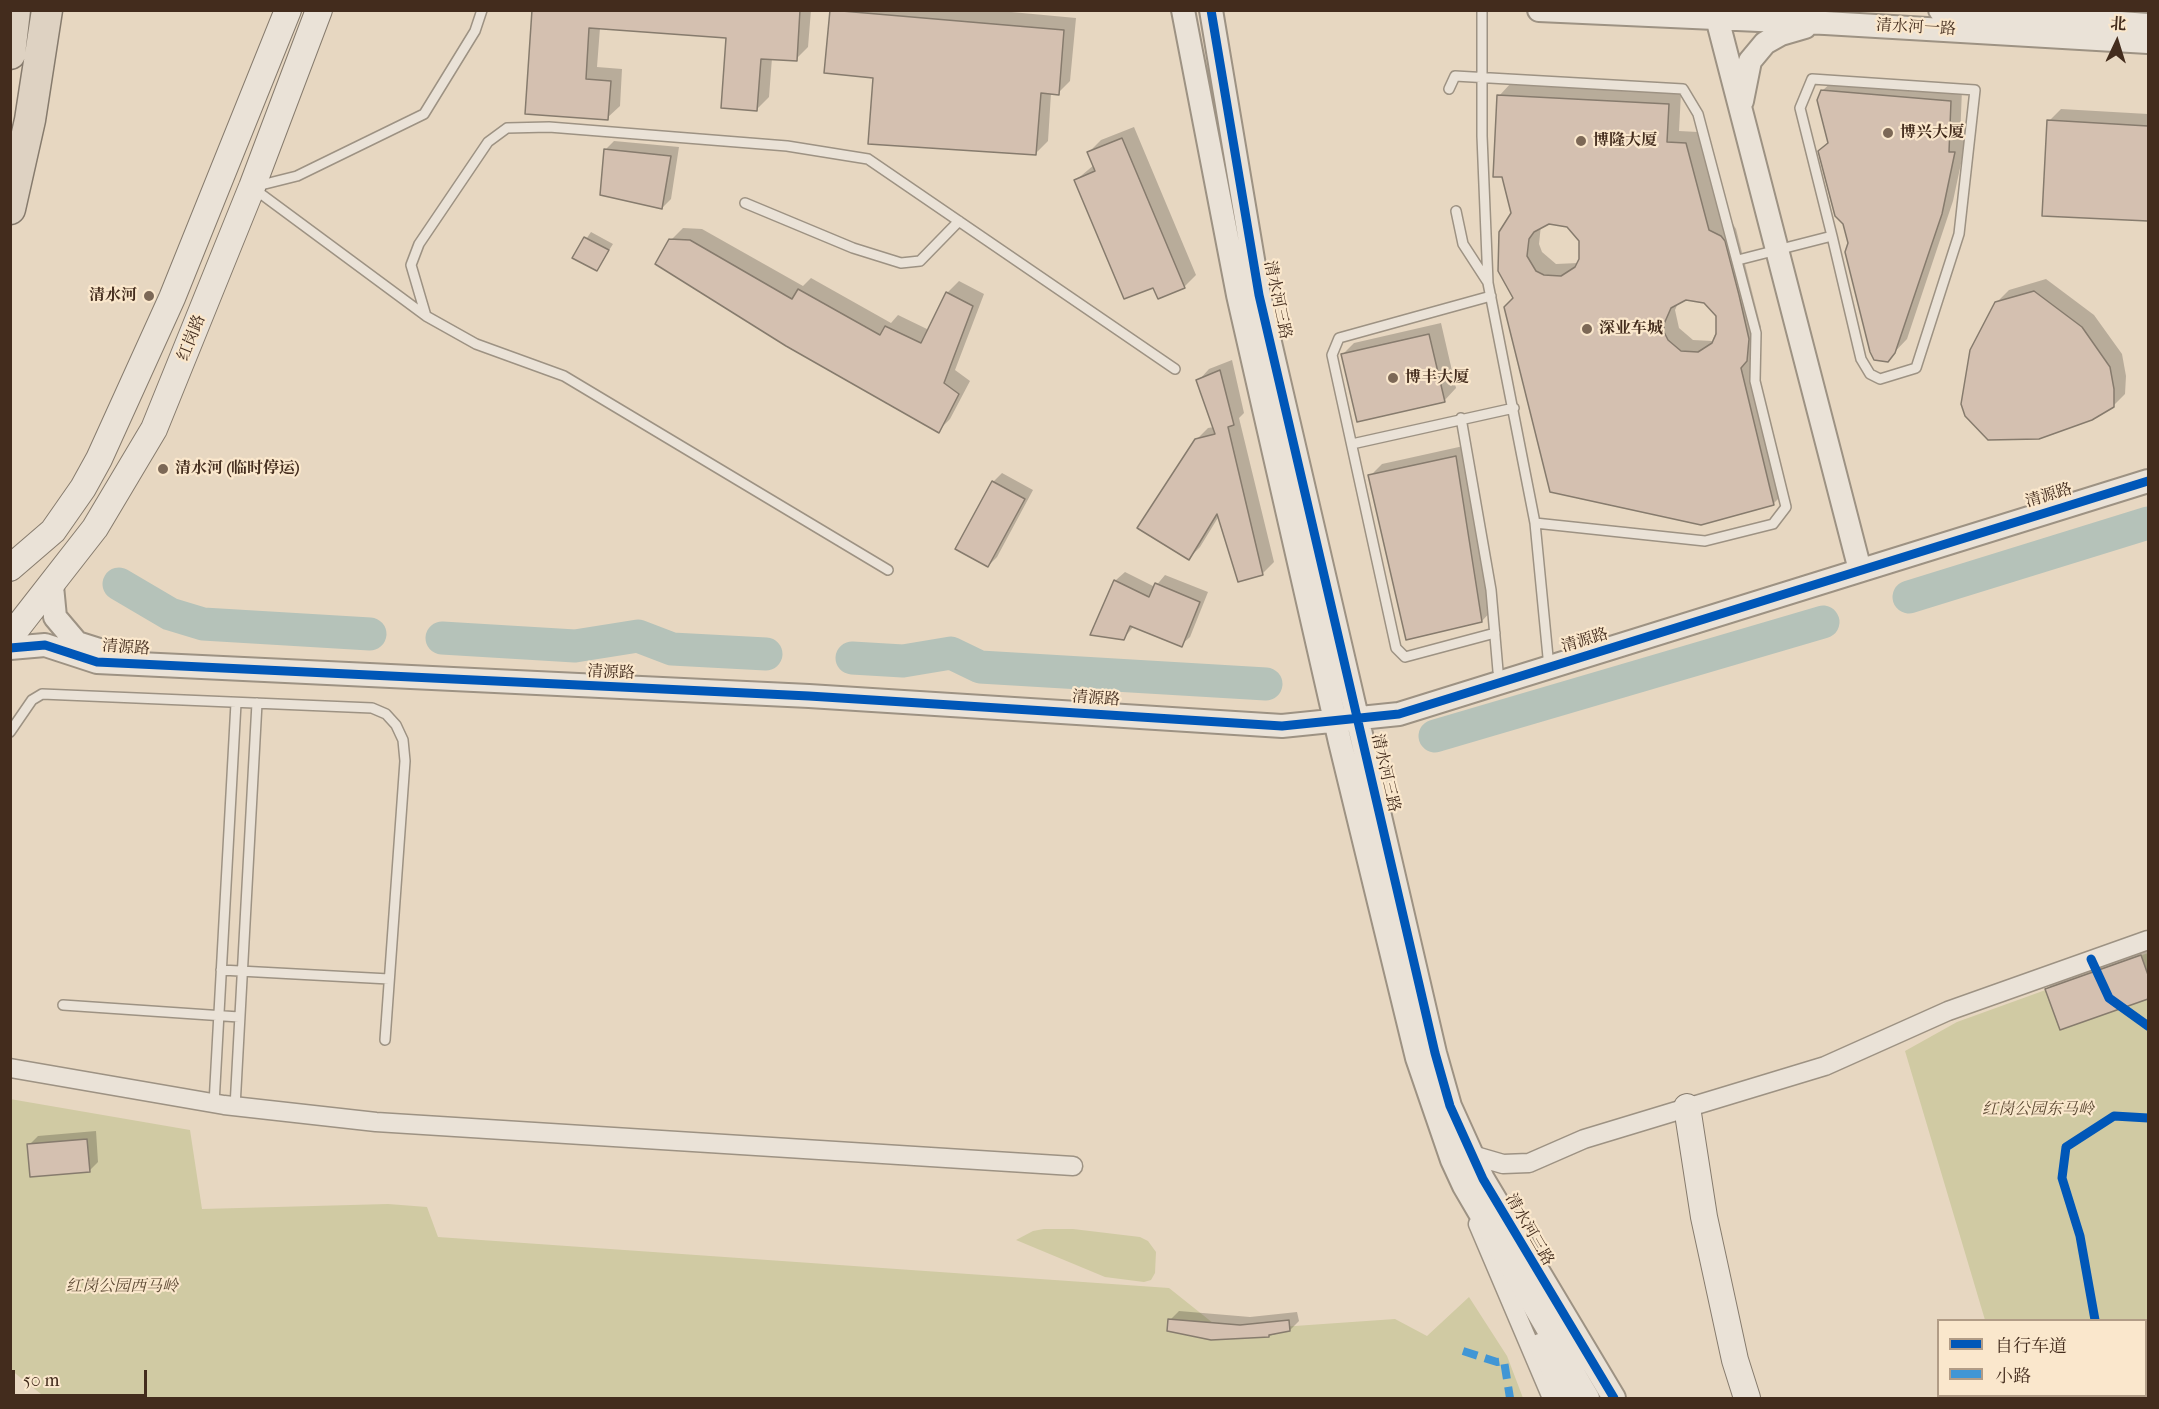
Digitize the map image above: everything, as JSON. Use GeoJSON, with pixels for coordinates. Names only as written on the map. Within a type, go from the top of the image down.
{"type":"FeatureCollection","features":[{"type":"Feature","properties":{"kind":"highway"},"geometry":{"type":"LineString","coordinates":[[10,54],[15,10]]}},
{"type":"Feature","properties":{"kind":"highway"},"geometry":{"type":"LineString","coordinates":[[10,209],[30,120],[47,10]]}},
{"type":"Feature","properties":{"kind":"main road","name":"红岗路"},"geometry":{"type":"LineString","coordinates":[[10,568],[53,531],[83,489],[99,459],[181,277],[288,10]]}},
{"type":"Feature","properties":{"kind":"main road","name":"红岗路"},"geometry":{"type":"LineString","coordinates":[[10,637],[52,586],[114,500],[154,429],[252,187],[319,10]]}},
{"type":"Feature","properties":{"kind":"main road"},"geometry":{"type":"LineString","coordinates":[[1687,1107],[1704,1218],[1736,1360],[1747,1398]]}},
{"type":"Feature","properties":{"kind":"street","name":"清水河三路"},"geometry":{"type":"LineString","coordinates":[[1183,10],[1238,295],[1345,714]]}},
{"type":"Feature","properties":{"kind":"street","name":"清水河三路"},"geometry":{"type":"LineString","coordinates":[[1212,10],[1259,295],[1417,1058],[1462,1157],[1483,1179],[1532,1265],[1578,1336],[1614,1398]]}},
{"type":"Feature","properties":{"kind":"street","name":"清水河一路"},"geometry":{"type":"LineString","coordinates":[[1539,10],[1717,14],[1825,23],[2148,42]]}},
{"type":"Feature","properties":{"kind":"street","name":"清水河一路"},"geometry":{"type":"LineString","coordinates":[[1940,10],[2148,25]]}},
{"type":"Feature","properties":{"kind":"street"},"geometry":{"type":"LineString","coordinates":[[1717,14],[1859,566]]}},
{"type":"Feature","properties":{"kind":"street"},"geometry":{"type":"LineString","coordinates":[[1742,114],[1742,93],[1750,61],[1765,43],[1781,34],[1825,23]]}},
{"type":"Feature","properties":{"kind":"street","name":"清源路"},"geometry":{"type":"LineString","coordinates":[[52,586],[55,617],[77,643],[101,650],[809,685],[1282,715],[1399,714],[2148,472]]}},
{"type":"Feature","properties":{"kind":"street","name":"清源路"},"geometry":{"type":"LineString","coordinates":[[10,648],[45,645],[97,662],[821,696],[1282,726],[1397,702],[2148,481]]}},
{"type":"Feature","properties":{"kind":"street"},"geometry":{"type":"LineString","coordinates":[[1462,1157],[1503,1164],[1529,1163],[1584,1139],[1825,1066],[1948,1011],[2148,940]]}},
{"type":"Feature","properties":{"kind":"street"},"geometry":{"type":"LineString","coordinates":[[10,1068],[214,1104],[376,1122],[1073,1166]]}},
{"type":"Feature","properties":{"kind":"street","name":"清水河三路"},"geometry":{"type":"LineString","coordinates":[[1462,1157],[1464,1186],[1588,1398]]}},
{"type":"Feature","properties":{"kind":"street"},"geometry":{"type":"LineString","coordinates":[[1464,1186],[1492,1260],[1551,1398]]}},
{"type":"Feature","properties":{"kind":"street"},"geometry":{"type":"LineString","coordinates":[[1510,1268],[1539,1343],[1567,1398]]}},
{"type":"Feature","properties":{"kind":"lane"},"geometry":{"type":"LineString","coordinates":[[252,187],[297,176],[424,114],[475,31],[482,10]]}},
{"type":"Feature","properties":{"kind":"lane"},"geometry":{"type":"LineString","coordinates":[[1482,10],[1481,77],[1488,283],[1514,408],[1534,523],[1548,657]]}},
{"type":"Feature","properties":{"kind":"lane"},"geometry":{"type":"LineString","coordinates":[[1449,88],[1455,76],[1683,89],[1698,114],[1756,333],[1755,381],[1786,507],[1773,524],[1705,541],[1534,523]]}},
{"type":"Feature","properties":{"kind":"lane"},"geometry":{"type":"LineString","coordinates":[[1812,79],[1975,90],[1959,234],[1916,368],[1880,379],[1870,374],[1861,359],[1832,236],[1800,108],[1812,79]]}},
{"type":"Feature","properties":{"kind":"lane"},"geometry":{"type":"LineString","coordinates":[[426,316],[411,265],[419,244],[488,142],[507,128],[549,127],[787,146],[868,159],[1174,369]]}},
{"type":"Feature","properties":{"kind":"lane"},"geometry":{"type":"LineString","coordinates":[[252,187],[426,316],[476,344],[564,376],[888,570]]}},
{"type":"Feature","properties":{"kind":"lane"},"geometry":{"type":"LineString","coordinates":[[745,203],[853,248],[901,263],[920,261],[959,221]]}},
{"type":"Feature","properties":{"kind":"lane"},"geometry":{"type":"LineString","coordinates":[[1456,211],[1463,244],[1488,283]]}},
{"type":"Feature","properties":{"kind":"lane"},"geometry":{"type":"LineString","coordinates":[[1738,260],[1832,236]]}},
{"type":"Feature","properties":{"kind":"lane"},"geometry":{"type":"LineString","coordinates":[[1491,296],[1339,339],[1332,355],[1396,648],[1405,657],[1495,633]]}},
{"type":"Feature","properties":{"kind":"lane"},"geometry":{"type":"LineString","coordinates":[[1352,444],[1514,408]]}},
{"type":"Feature","properties":{"kind":"lane"},"geometry":{"type":"LineString","coordinates":[[1461,418],[1483,536],[1498,671]]}},
{"type":"Feature","properties":{"kind":"lane"},"geometry":{"type":"LineString","coordinates":[[10,732],[32,700],[42,694],[372,708],[386,714],[396,725],[403,741],[405,761],[385,1040]]}},
{"type":"Feature","properties":{"kind":"lane"},"geometry":{"type":"LineString","coordinates":[[214,1104],[236,703]]}},
{"type":"Feature","properties":{"kind":"lane"},"geometry":{"type":"LineString","coordinates":[[235,1107],[257,704]]}},
{"type":"Feature","properties":{"kind":"lane"},"geometry":{"type":"LineString","coordinates":[[221,970],[389,979]]}},
{"type":"Feature","properties":{"kind":"lane"},"geometry":{"type":"LineString","coordinates":[[63,1005],[239,1017]]}},
{"type":"Feature","properties":{"kind":"green space","name":"红岗公园东马岭"},"geometry":{"type":"Polygon","coordinates":[[[2148,953],[2148,1398],[1990,1397],[2147,1397],[2147,1319],[1985,1319],[1905,1051],[1957,1022],[2148,953]]]}},
{"type":"Feature","properties":{"kind":"green space","name":"红岗公园西马岭"},"geometry":{"type":"Polygon","coordinates":[[[10,1099],[190,1130],[202,1209],[388,1204],[427,1207],[438,1237],[1169,1288],[1223,1331],[1395,1319],[1427,1336],[1469,1297],[1507,1356],[1523,1398],[46,1398],[11,1370],[10,1099]]]}},
{"type":"Feature","properties":{"kind":"green space"},"geometry":{"type":"Polygon","coordinates":[[[1073,1229],[1140,1237],[1148,1241],[1156,1252],[1155,1273],[1151,1280],[1144,1282],[1105,1277],[1016,1240],[1033,1231],[1073,1229]]]}},
{"type":"Feature","properties":{"kind":"building"},"geometry":{"type":"Polygon","coordinates":[[[532,10],[800,10],[797,61],[761,59],[757,111],[721,108],[726,38],[589,28],[586,79],[611,81],[608,120],[525,114],[532,10]]]}},
{"type":"Feature","properties":{"kind":"building"},"geometry":{"type":"Polygon","coordinates":[[[830,10],[1064,30],[1059,95],[1041,93],[1036,155],[868,144],[873,78],[824,73],[830,10]]]}},
{"type":"Feature","properties":{"kind":"building"},"geometry":{"type":"Polygon","coordinates":[[[1821,90],[1951,101],[1949,152],[1955,152],[1942,214],[1895,353],[1888,362],[1874,360],[1870,352],[1845,252],[1848,243],[1843,224],[1835,216],[1818,151],[1828,143],[1817,100],[1821,90]]]}},
{"type":"Feature","properties":{"kind":"building","name":"深业车城"},"geometry":{"type":"Polygon","coordinates":[[[1497,95],[1669,104],[1667,142],[1686,143],[1709,230],[1721,236],[1725,241],[1749,339],[1747,361],[1741,368],[1774,505],[1701,525],[1550,492],[1504,307],[1513,298],[1498,271],[1499,232],[1511,213],[1502,177],[1493,177],[1497,95]],[[1549,224],[1534,232],[1529,239],[1527,256],[1536,271],[1544,275],[1561,276],[1575,267],[1579,259],[1579,241],[1567,227],[1549,224]],[[1686,300],[1671,308],[1664,324],[1664,332],[1668,340],[1681,351],[1698,352],[1712,343],[1716,334],[1716,316],[1704,303],[1686,300]]]}},
{"type":"Feature","properties":{"kind":"building"},"geometry":{"type":"Polygon","coordinates":[[[2047,120],[2148,126],[2148,221],[2042,216],[2047,120]]]}},
{"type":"Feature","properties":{"kind":"building"},"geometry":{"type":"Polygon","coordinates":[[[1122,138],[1185,288],[1158,299],[1153,288],[1124,299],[1074,180],[1095,171],[1087,152],[1122,138]]]}},
{"type":"Feature","properties":{"kind":"building"},"geometry":{"type":"Polygon","coordinates":[[[604,149],[671,156],[662,209],[600,195],[604,149]]]}},
{"type":"Feature","properties":{"kind":"building"},"geometry":{"type":"Polygon","coordinates":[[[584,237],[609,250],[597,271],[572,258],[584,237]]]}},
{"type":"Feature","properties":{"kind":"building"},"geometry":{"type":"Polygon","coordinates":[[[669,239],[690,240],[792,299],[798,289],[880,335],[885,326],[921,343],[946,292],[973,306],[944,383],[959,394],[939,433],[786,346],[655,264],[669,239]]]}},
{"type":"Feature","properties":{"kind":"building"},"geometry":{"type":"Polygon","coordinates":[[[2034,291],[2082,327],[2110,367],[2114,407],[2092,420],[2039,439],[1988,440],[1965,416],[1961,404],[1970,350],[1995,302],[2034,291]]]}},
{"type":"Feature","properties":{"kind":"building","name":"博丰大厦"},"geometry":{"type":"Polygon","coordinates":[[[1429,334],[1445,402],[1357,422],[1341,354],[1429,334]]]}},
{"type":"Feature","properties":{"kind":"building"},"geometry":{"type":"Polygon","coordinates":[[[1220,370],[1234,425],[1228,427],[1263,575],[1238,582],[1217,514],[1189,560],[1137,528],[1195,439],[1215,434],[1196,380],[1220,370]]]}},
{"type":"Feature","properties":{"kind":"building"},"geometry":{"type":"Polygon","coordinates":[[[1456,456],[1482,622],[1406,640],[1368,475],[1456,456]]]}},
{"type":"Feature","properties":{"kind":"building"},"geometry":{"type":"Polygon","coordinates":[[[992,481],[1025,499],[988,567],[955,549],[992,481]]]}},
{"type":"Feature","properties":{"kind":"building"},"geometry":{"type":"Polygon","coordinates":[[[1114,580],[1149,597],[1155,583],[1200,602],[1182,647],[1130,626],[1124,640],[1090,635],[1114,580]]]}},
{"type":"Feature","properties":{"kind":"building"},"geometry":{"type":"Polygon","coordinates":[[[2141,955],[2148,975],[2148,999],[2060,1030],[2045,989],[2141,955]]]}},
{"type":"Feature","properties":{"kind":"building"},"geometry":{"type":"Polygon","coordinates":[[[87,1139],[90,1172],[30,1177],[27,1144],[87,1139]]]}},
{"type":"Feature","properties":{"kind":"building"},"geometry":{"type":"Polygon","coordinates":[[[1168,1319],[1240,1325],[1289,1320],[1290,1331],[1269,1335],[1269,1337],[1211,1340],[1167,1331],[1168,1319]]]}},
{"type":"Feature","properties":{"kind":"waterway"},"geometry":{"type":"LineString","coordinates":[[1909,597],[2148,523]]}},
{"type":"Feature","properties":{"kind":"waterway"},"geometry":{"type":"LineString","coordinates":[[119,584],[170,614],[203,624],[370,634]]}},
{"type":"Feature","properties":{"kind":"waterway"},"geometry":{"type":"LineString","coordinates":[[1435,736],[1823,622]]}},
{"type":"Feature","properties":{"kind":"waterway"},"geometry":{"type":"LineString","coordinates":[[442,638],[575,646],[638,636],[672,649],[766,654]]}},
{"type":"Feature","properties":{"kind":"waterway"},"geometry":{"type":"LineString","coordinates":[[852,658],[903,661],[951,653],[980,667],[1266,684]]}},
{"type":"Feature","properties":{"kind":"marked path"},"geometry":{"type":"LineString","coordinates":[[1463,1351],[1497,1362],[1504,1361],[1510,1398]]}},
{"type":"Feature","properties":{"kind":"cycle path"},"geometry":{"type":"LineString","coordinates":[[1211,10],[1259,295],[1435,1053],[1450,1106],[1483,1179],[1614,1398]]}},
{"type":"Feature","properties":{"kind":"cycle path"},"geometry":{"type":"LineString","coordinates":[[10,648],[45,645],[97,662],[809,696],[1282,726],[1399,714],[2148,481]]}},
{"type":"Feature","properties":{"kind":"cycle path"},"geometry":{"type":"LineString","coordinates":[[2091,959],[2109,998],[2148,1026]]}},
{"type":"Feature","properties":{"kind":"cycle path"},"geometry":{"type":"LineString","coordinates":[[2095,1319],[2080,1236],[2062,1178],[2066,1147],[2114,1116],[2148,1118]]}},
{"type":"Feature","properties":{"kind":"place","name":"博兴大厦"},"geometry":{"type":"Point","coordinates":[1888,133]}},
{"type":"Feature","properties":{"kind":"place","name":"博隆大厦"},"geometry":{"type":"Point","coordinates":[1581,141]}},
{"type":"Feature","properties":{"kind":"place","name":"清水河"},"geometry":{"type":"Point","coordinates":[149,296]}},
{"type":"Feature","properties":{"kind":"place","name":"深业车城"},"geometry":{"type":"Point","coordinates":[1587,329]}},
{"type":"Feature","properties":{"kind":"place","name":"博丰大厦"},"geometry":{"type":"Point","coordinates":[1393,378]}},
{"type":"Feature","properties":{"kind":"place","name":"清水河 (临时停运)"},"geometry":{"type":"Point","coordinates":[163,469]}}]}
